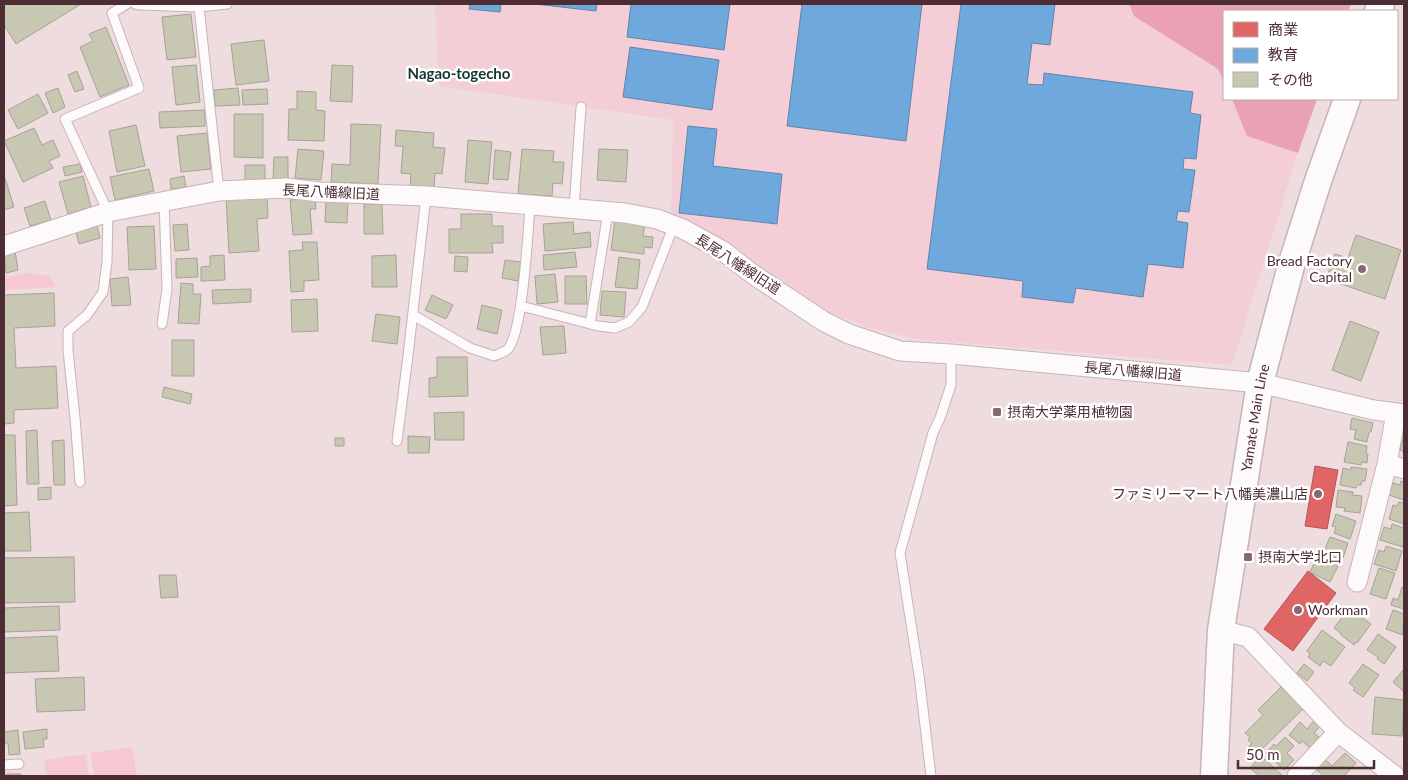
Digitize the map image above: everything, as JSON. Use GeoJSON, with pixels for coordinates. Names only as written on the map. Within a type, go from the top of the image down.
{"type":"FeatureCollection","features":[{"type":"Feature","properties":{"kind":"main road","name":"Yamate Main Line"},"geometry":{"type":"LineString","coordinates":[[1214,776],[1220,630],[1260,383],[1290,266],[1347,100]]}},
{"type":"Feature","properties":{"kind":"street","name":"長尾八幡線旧道"},"geometry":{"type":"LineString","coordinates":[[4,246],[108,212],[219,191],[286,188],[319,192],[426,196],[625,213],[657,218],[683,229],[723,251],[823,320],[849,334],[900,351],[951,354],[1260,383],[1374,410],[1400,413]]}},
{"type":"Feature","properties":{"kind":"street"},"geometry":{"type":"LineString","coordinates":[[1357,582],[1396,467],[1400,413]]}},
{"type":"Feature","properties":{"kind":"street"},"geometry":{"type":"LineString","coordinates":[[1220,630],[1248,636],[1338,732],[1395,776]]}},
{"type":"Feature","properties":{"kind":"street"},"geometry":{"type":"LineString","coordinates":[[1297,776],[1338,732]]}},
{"type":"Feature","properties":{"kind":"lane"},"geometry":{"type":"LineString","coordinates":[[80,482],[76,418],[68,350],[68,331],[87,315],[103,292],[107,262],[108,212],[65,119],[139,88],[112,13],[127,4]]}},
{"type":"Feature","properties":{"kind":"lane"},"geometry":{"type":"LineString","coordinates":[[135,4],[140,6],[199,7],[227,4]]}},
{"type":"Feature","properties":{"kind":"lane"},"geometry":{"type":"LineString","coordinates":[[199,7],[219,191]]}},
{"type":"Feature","properties":{"kind":"lane"},"geometry":{"type":"LineString","coordinates":[[574,209],[582,106]]}},
{"type":"Feature","properties":{"kind":"lane"},"geometry":{"type":"LineString","coordinates":[[397,441],[426,196]]}},
{"type":"Feature","properties":{"kind":"lane"},"geometry":{"type":"LineString","coordinates":[[162,324],[167,289],[164,201]]}},
{"type":"Feature","properties":{"kind":"lane"},"geometry":{"type":"LineString","coordinates":[[413,315],[470,348],[494,356],[508,349],[515,333],[521,306],[530,205]]}},
{"type":"Feature","properties":{"kind":"lane"},"geometry":{"type":"LineString","coordinates":[[590,324],[608,212]]}},
{"type":"Feature","properties":{"kind":"lane"},"geometry":{"type":"LineString","coordinates":[[521,306],[590,324],[615,328],[629,322],[642,307],[674,225]]}},
{"type":"Feature","properties":{"kind":"lane"},"geometry":{"type":"LineString","coordinates":[[931,776],[919,675],[900,553],[933,433],[951,385],[951,354]]}},
{"type":"Feature","properties":{"kind":"lane"},"geometry":{"type":"LineString","coordinates":[[4,765],[19,764]]}},
{"type":"Feature","properties":{"kind":"shaded area"},"geometry":{"type":"Polygon","coordinates":[[[435,4],[1129,4],[1134,16],[1218,69],[1223,80],[1223,100],[1232,100],[1247,136],[1298,153],[1232,365],[915,339],[866,327],[825,310],[727,246],[671,219],[673,120],[439,86],[435,4]]]}},
{"type":"Feature","properties":{"kind":"shaded area"},"geometry":{"type":"Polygon","coordinates":[[[1129,4],[1351,4],[1348,10],[1223,10],[1223,80],[1218,69],[1134,16],[1129,4]]]}},
{"type":"Feature","properties":{"kind":"shaded area"},"geometry":{"type":"Polygon","coordinates":[[[1232,100],[1317,100],[1298,153],[1247,136],[1232,100]]]}},
{"type":"Feature","properties":{"kind":"shaded area"},"geometry":{"type":"Polygon","coordinates":[[[4,269],[6,278],[27,273],[50,276],[55,287],[4,290],[4,269]]]}},
{"type":"Feature","properties":{"kind":"shaded area"},"geometry":{"type":"Polygon","coordinates":[[[132,747],[137,776],[94,776],[91,753],[132,747]]]}},
{"type":"Feature","properties":{"kind":"shaded area"},"geometry":{"type":"Polygon","coordinates":[[[86,754],[89,776],[47,776],[44,760],[86,754]]]}},
{"type":"Feature","properties":{"kind":"building: 商業"},"geometry":{"type":"Polygon","coordinates":[[[1315,466],[1338,470],[1327,529],[1305,526],[1315,466]]]}},
{"type":"Feature","properties":{"kind":"building: 商業"},"geometry":{"type":"Polygon","coordinates":[[[1308,571],[1336,593],[1293,651],[1264,629],[1308,571]]]}},
{"type":"Feature","properties":{"kind":"building: 教育"},"geometry":{"type":"Polygon","coordinates":[[[470,4],[501,4],[500,12],[469,9],[470,4]]]}},
{"type":"Feature","properties":{"kind":"building: 教育"},"geometry":{"type":"Polygon","coordinates":[[[535,4],[597,4],[596,11],[535,4]]]}},
{"type":"Feature","properties":{"kind":"building: 教育"},"geometry":{"type":"Polygon","coordinates":[[[631,4],[730,4],[724,50],[627,37],[631,4]]]}},
{"type":"Feature","properties":{"kind":"building: 教育"},"geometry":{"type":"Polygon","coordinates":[[[802,4],[922,4],[906,141],[787,126],[802,4]]]}},
{"type":"Feature","properties":{"kind":"building: 教育"},"geometry":{"type":"Polygon","coordinates":[[[961,4],[1055,4],[1050,45],[1032,43],[1027,84],[1043,85],[1044,73],[1193,92],[1190,113],[1201,115],[1196,159],[1184,158],[1183,169],[1195,170],[1189,212],[1178,211],[1176,221],[1188,223],[1183,268],[1148,264],[1143,297],[1076,288],[1073,303],[1022,297],[1023,281],[927,269],[961,4]]]}},
{"type":"Feature","properties":{"kind":"building: 教育"},"geometry":{"type":"Polygon","coordinates":[[[630,47],[719,60],[712,110],[623,97],[630,47]]]}},
{"type":"Feature","properties":{"kind":"building: 教育"},"geometry":{"type":"Polygon","coordinates":[[[688,126],[717,129],[713,166],[782,174],[777,224],[679,213],[688,126]]]}},
{"type":"Feature","properties":{"kind":"building: その他"},"geometry":{"type":"Polygon","coordinates":[[[4,4],[81,4],[16,44],[4,25],[4,4]]]}},
{"type":"Feature","properties":{"kind":"building: その他"},"geometry":{"type":"Polygon","coordinates":[[[191,14],[196,57],[167,60],[162,17],[191,14]]]}},
{"type":"Feature","properties":{"kind":"building: その他"},"geometry":{"type":"Polygon","coordinates":[[[106,27],[129,85],[100,97],[80,47],[93,41],[89,34],[106,27]]]}},
{"type":"Feature","properties":{"kind":"building: その他"},"geometry":{"type":"Polygon","coordinates":[[[264,40],[269,81],[236,85],[231,44],[264,40]]]}},
{"type":"Feature","properties":{"kind":"building: その他"},"geometry":{"type":"Polygon","coordinates":[[[196,65],[200,102],[176,105],[172,67],[196,65]]]}},
{"type":"Feature","properties":{"kind":"building: その他"},"geometry":{"type":"Polygon","coordinates":[[[332,65],[353,66],[352,102],[330,101],[332,65]]]}},
{"type":"Feature","properties":{"kind":"building: その他"},"geometry":{"type":"Polygon","coordinates":[[[77,71],[84,89],[75,92],[68,75],[77,71]]]}},
{"type":"Feature","properties":{"kind":"building: その他"},"geometry":{"type":"Polygon","coordinates":[[[58,88],[65,107],[53,113],[45,93],[58,88]]]}},
{"type":"Feature","properties":{"kind":"building: その他"},"geometry":{"type":"Polygon","coordinates":[[[238,88],[240,105],[215,106],[214,90],[238,88]]]}},
{"type":"Feature","properties":{"kind":"building: その他"},"geometry":{"type":"Polygon","coordinates":[[[267,89],[268,104],[243,105],[242,90],[267,89]]]}},
{"type":"Feature","properties":{"kind":"building: その他"},"geometry":{"type":"Polygon","coordinates":[[[297,91],[316,92],[316,110],[325,111],[324,141],[288,140],[289,109],[297,109],[297,91]]]}},
{"type":"Feature","properties":{"kind":"building: その他"},"geometry":{"type":"Polygon","coordinates":[[[38,94],[48,113],[18,129],[8,110],[38,94]]]}},
{"type":"Feature","properties":{"kind":"building: その他"},"geometry":{"type":"Polygon","coordinates":[[[205,110],[205,126],[160,128],[159,112],[205,110]]]}},
{"type":"Feature","properties":{"kind":"building: その他"},"geometry":{"type":"Polygon","coordinates":[[[234,114],[263,114],[263,158],[234,157],[234,114]]]}},
{"type":"Feature","properties":{"kind":"building: その他"},"geometry":{"type":"Polygon","coordinates":[[[351,124],[381,125],[378,184],[331,182],[332,164],[350,165],[351,124]]]}},
{"type":"Feature","properties":{"kind":"building: その他"},"geometry":{"type":"Polygon","coordinates":[[[136,125],[145,166],[117,172],[109,131],[136,125]]]}},
{"type":"Feature","properties":{"kind":"building: その他"},"geometry":{"type":"Polygon","coordinates":[[[34,128],[42,145],[53,140],[60,156],[49,161],[53,168],[23,182],[4,141],[34,128]]]}},
{"type":"Feature","properties":{"kind":"building: その他"},"geometry":{"type":"Polygon","coordinates":[[[396,130],[434,133],[433,147],[445,148],[442,174],[435,173],[434,189],[410,187],[411,174],[401,173],[403,146],[395,146],[396,130]]]}},
{"type":"Feature","properties":{"kind":"building: その他"},"geometry":{"type":"Polygon","coordinates":[[[207,133],[211,169],[181,172],[177,136],[207,133]]]}},
{"type":"Feature","properties":{"kind":"building: その他"},"geometry":{"type":"Polygon","coordinates":[[[468,140],[492,142],[488,184],[465,182],[468,140]]]}},
{"type":"Feature","properties":{"kind":"building: その他"},"geometry":{"type":"Polygon","coordinates":[[[298,149],[324,151],[321,180],[295,178],[298,149]]]}},
{"type":"Feature","properties":{"kind":"building: その他"},"geometry":{"type":"Polygon","coordinates":[[[522,149],[554,151],[553,162],[564,162],[562,184],[553,183],[552,196],[518,194],[522,149]]]}},
{"type":"Feature","properties":{"kind":"building: その他"},"geometry":{"type":"Polygon","coordinates":[[[599,149],[628,150],[626,182],[597,180],[599,149]]]}},
{"type":"Feature","properties":{"kind":"building: その他"},"geometry":{"type":"Polygon","coordinates":[[[495,150],[511,152],[508,180],[493,179],[495,150]]]}},
{"type":"Feature","properties":{"kind":"building: その他"},"geometry":{"type":"Polygon","coordinates":[[[274,157],[288,157],[288,180],[273,179],[274,157]]]}},
{"type":"Feature","properties":{"kind":"building: その他"},"geometry":{"type":"Polygon","coordinates":[[[80,164],[82,172],[65,176],[63,167],[80,164]]]}},
{"type":"Feature","properties":{"kind":"building: その他"},"geometry":{"type":"Polygon","coordinates":[[[245,165],[265,165],[265,182],[245,182],[245,165]]]}},
{"type":"Feature","properties":{"kind":"building: その他"},"geometry":{"type":"Polygon","coordinates":[[[149,169],[154,191],[115,200],[110,177],[149,169]]]}},
{"type":"Feature","properties":{"kind":"building: その他"},"geometry":{"type":"Polygon","coordinates":[[[4,175],[14,207],[4,210],[4,175]]]}},
{"type":"Feature","properties":{"kind":"building: その他"},"geometry":{"type":"Polygon","coordinates":[[[83,176],[91,207],[68,214],[59,182],[83,176]]]}},
{"type":"Feature","properties":{"kind":"building: その他"},"geometry":{"type":"Polygon","coordinates":[[[184,176],[186,187],[171,189],[170,179],[184,176]]]}},
{"type":"Feature","properties":{"kind":"building: その他"},"geometry":{"type":"Polygon","coordinates":[[[267,195],[268,218],[257,219],[259,251],[229,253],[226,198],[267,195]]]}},
{"type":"Feature","properties":{"kind":"building: その他"},"geometry":{"type":"Polygon","coordinates":[[[315,198],[316,209],[310,209],[312,234],[293,235],[290,200],[315,198]]]}},
{"type":"Feature","properties":{"kind":"building: その他"},"geometry":{"type":"Polygon","coordinates":[[[326,199],[348,200],[347,223],[325,222],[326,199]]]}},
{"type":"Feature","properties":{"kind":"building: その他"},"geometry":{"type":"Polygon","coordinates":[[[45,201],[51,220],[30,226],[24,208],[45,201]]]}},
{"type":"Feature","properties":{"kind":"building: その他"},"geometry":{"type":"Polygon","coordinates":[[[364,204],[382,204],[383,234],[364,234],[364,204]]]}},
{"type":"Feature","properties":{"kind":"building: その他"},"geometry":{"type":"Polygon","coordinates":[[[461,214],[492,214],[492,226],[503,226],[503,243],[492,243],[493,253],[449,253],[449,229],[461,229],[461,214]]]}},
{"type":"Feature","properties":{"kind":"building: その他"},"geometry":{"type":"Polygon","coordinates":[[[615,220],[645,224],[643,236],[653,237],[652,248],[644,247],[644,254],[611,250],[615,220]]]}},
{"type":"Feature","properties":{"kind":"building: その他"},"geometry":{"type":"Polygon","coordinates":[[[573,222],[574,234],[590,232],[591,247],[545,251],[543,224],[573,222]]]}},
{"type":"Feature","properties":{"kind":"building: その他"},"geometry":{"type":"Polygon","coordinates":[[[187,224],[189,250],[175,251],[173,225],[187,224]]]}},
{"type":"Feature","properties":{"kind":"building: その他"},"geometry":{"type":"Polygon","coordinates":[[[97,226],[100,238],[79,244],[76,232],[97,226]]]}},
{"type":"Feature","properties":{"kind":"building: その他"},"geometry":{"type":"Polygon","coordinates":[[[154,226],[156,269],[129,270],[127,227],[154,226]]]}},
{"type":"Feature","properties":{"kind":"building: その他","name":"Bread Factory Capital"},"geometry":{"type":"Polygon","coordinates":[[[1356,235],[1401,250],[1385,299],[1326,279],[1335,254],[1348,258],[1356,235]]]}},
{"type":"Feature","properties":{"kind":"building: その他"},"geometry":{"type":"Polygon","coordinates":[[[302,242],[317,242],[319,280],[304,281],[304,291],[291,292],[289,251],[303,250],[302,242]]]}},
{"type":"Feature","properties":{"kind":"building: その他"},"geometry":{"type":"Polygon","coordinates":[[[15,251],[18,270],[6,273],[4,254],[15,251]]]}},
{"type":"Feature","properties":{"kind":"building: その他"},"geometry":{"type":"Polygon","coordinates":[[[575,252],[577,267],[544,270],[543,255],[575,252]]]}},
{"type":"Feature","properties":{"kind":"building: その他"},"geometry":{"type":"Polygon","coordinates":[[[224,255],[225,280],[201,281],[201,267],[210,266],[210,256],[224,255]]]}},
{"type":"Feature","properties":{"kind":"building: その他"},"geometry":{"type":"Polygon","coordinates":[[[396,255],[397,287],[372,287],[372,256],[396,255]]]}},
{"type":"Feature","properties":{"kind":"building: その他"},"geometry":{"type":"Polygon","coordinates":[[[455,256],[468,257],[467,272],[454,271],[455,256]]]}},
{"type":"Feature","properties":{"kind":"building: その他"},"geometry":{"type":"Polygon","coordinates":[[[619,257],[640,260],[637,289],[615,287],[619,257]]]}},
{"type":"Feature","properties":{"kind":"building: その他"},"geometry":{"type":"Polygon","coordinates":[[[197,258],[198,277],[176,278],[176,259],[197,258]]]}},
{"type":"Feature","properties":{"kind":"building: その他"},"geometry":{"type":"Polygon","coordinates":[[[505,260],[521,262],[518,281],[502,278],[505,260]]]}},
{"type":"Feature","properties":{"kind":"building: その他"},"geometry":{"type":"Polygon","coordinates":[[[555,274],[558,302],[537,304],[535,276],[555,274]]]}},
{"type":"Feature","properties":{"kind":"building: その他"},"geometry":{"type":"Polygon","coordinates":[[[565,276],[586,276],[587,304],[565,304],[565,276]]]}},
{"type":"Feature","properties":{"kind":"building: その他"},"geometry":{"type":"Polygon","coordinates":[[[128,277],[131,305],[112,306],[110,279],[128,277]]]}},
{"type":"Feature","properties":{"kind":"building: その他"},"geometry":{"type":"Polygon","coordinates":[[[181,283],[193,284],[193,294],[201,294],[199,324],[178,323],[181,283]]]}},
{"type":"Feature","properties":{"kind":"building: その他"},"geometry":{"type":"Polygon","coordinates":[[[251,289],[251,302],[213,304],[212,290],[251,289]]]}},
{"type":"Feature","properties":{"kind":"building: その他"},"geometry":{"type":"Polygon","coordinates":[[[602,291],[626,292],[624,317],[600,315],[602,291]]]}},
{"type":"Feature","properties":{"kind":"building: その他"},"geometry":{"type":"Polygon","coordinates":[[[54,293],[55,326],[14,328],[16,368],[56,366],[58,408],[14,410],[14,423],[4,424],[4,295],[54,293]]]}},
{"type":"Feature","properties":{"kind":"building: その他"},"geometry":{"type":"Polygon","coordinates":[[[432,295],[453,305],[446,319],[425,310],[432,295]]]}},
{"type":"Feature","properties":{"kind":"building: その他"},"geometry":{"type":"Polygon","coordinates":[[[317,299],[318,331],[292,332],[291,300],[317,299]]]}},
{"type":"Feature","properties":{"kind":"building: その他"},"geometry":{"type":"Polygon","coordinates":[[[482,305],[502,310],[497,334],[477,329],[482,305]]]}},
{"type":"Feature","properties":{"kind":"building: その他"},"geometry":{"type":"Polygon","coordinates":[[[376,314],[400,317],[397,344],[372,341],[376,314]]]}},
{"type":"Feature","properties":{"kind":"building: その他"},"geometry":{"type":"Polygon","coordinates":[[[1350,321],[1379,332],[1361,381],[1332,370],[1350,321]]]}},
{"type":"Feature","properties":{"kind":"building: その他"},"geometry":{"type":"Polygon","coordinates":[[[564,326],[566,353],[543,355],[540,327],[564,326]]]}},
{"type":"Feature","properties":{"kind":"building: その他"},"geometry":{"type":"Polygon","coordinates":[[[172,340],[194,340],[194,376],[172,376],[172,340]]]}},
{"type":"Feature","properties":{"kind":"building: その他"},"geometry":{"type":"Polygon","coordinates":[[[437,357],[467,357],[468,396],[429,397],[429,378],[437,377],[437,357]]]}},
{"type":"Feature","properties":{"kind":"building: その他"},"geometry":{"type":"Polygon","coordinates":[[[164,387],[192,394],[190,404],[162,397],[164,387]]]}},
{"type":"Feature","properties":{"kind":"building: その他"},"geometry":{"type":"Polygon","coordinates":[[[464,412],[464,440],[435,440],[434,413],[464,412]]]}},
{"type":"Feature","properties":{"kind":"building: その他"},"geometry":{"type":"Polygon","coordinates":[[[1352,418],[1373,423],[1367,442],[1354,439],[1356,430],[1350,429],[1352,418]]]}},
{"type":"Feature","properties":{"kind":"building: その他"},"geometry":{"type":"Polygon","coordinates":[[[37,430],[39,484],[27,484],[26,431],[37,430]]]}},
{"type":"Feature","properties":{"kind":"building: その他"},"geometry":{"type":"Polygon","coordinates":[[[4,435],[15,435],[17,505],[4,506],[4,435]]]}},
{"type":"Feature","properties":{"kind":"building: その他"},"geometry":{"type":"Polygon","coordinates":[[[1404,435],[1404,452],[1400,450],[1404,435]]]}},
{"type":"Feature","properties":{"kind":"building: その他"},"geometry":{"type":"Polygon","coordinates":[[[408,436],[430,437],[429,453],[408,453],[408,436]]]}},
{"type":"Feature","properties":{"kind":"building: その他"},"geometry":{"type":"Polygon","coordinates":[[[335,438],[344,438],[344,446],[335,446],[335,438]]]}},
{"type":"Feature","properties":{"kind":"building: その他"},"geometry":{"type":"Polygon","coordinates":[[[64,440],[65,485],[54,485],[52,441],[64,440]]]}},
{"type":"Feature","properties":{"kind":"building: その他"},"geometry":{"type":"Polygon","coordinates":[[[1348,442],[1367,446],[1367,463],[1362,462],[1361,465],[1344,462],[1348,442]]]}},
{"type":"Feature","properties":{"kind":"building: その他"},"geometry":{"type":"Polygon","coordinates":[[[1351,467],[1367,469],[1365,481],[1362,481],[1361,485],[1357,485],[1356,488],[1340,485],[1343,468],[1351,470],[1351,467]]]}},
{"type":"Feature","properties":{"kind":"building: その他"},"geometry":{"type":"Polygon","coordinates":[[[1401,481],[1404,482],[1404,500],[1389,495],[1393,483],[1400,485],[1401,481]]]}},
{"type":"Feature","properties":{"kind":"building: その他"},"geometry":{"type":"Polygon","coordinates":[[[51,487],[51,499],[38,500],[38,488],[51,487]]]}},
{"type":"Feature","properties":{"kind":"building: その他"},"geometry":{"type":"Polygon","coordinates":[[[1338,490],[1353,492],[1352,495],[1362,496],[1360,513],[1344,511],[1345,508],[1336,507],[1338,490]]]}},
{"type":"Feature","properties":{"kind":"building: その他"},"geometry":{"type":"Polygon","coordinates":[[[1399,502],[1404,503],[1404,524],[1389,519],[1393,505],[1397,506],[1399,502]]]}},
{"type":"Feature","properties":{"kind":"building: その他"},"geometry":{"type":"Polygon","coordinates":[[[29,512],[31,551],[4,551],[4,513],[29,512]]]}},
{"type":"Feature","properties":{"kind":"building: その他"},"geometry":{"type":"Polygon","coordinates":[[[1336,514],[1356,521],[1350,539],[1334,533],[1336,527],[1332,526],[1336,514]]]}},
{"type":"Feature","properties":{"kind":"building: その他"},"geometry":{"type":"Polygon","coordinates":[[[1392,524],[1404,528],[1403,547],[1380,540],[1384,527],[1391,529],[1392,524]]]}},
{"type":"Feature","properties":{"kind":"building: その他"},"geometry":{"type":"Polygon","coordinates":[[[1330,537],[1348,543],[1343,558],[1323,554],[1330,537]]]}},
{"type":"Feature","properties":{"kind":"building: その他"},"geometry":{"type":"Polygon","coordinates":[[[1386,546],[1402,551],[1396,571],[1374,564],[1379,550],[1384,552],[1386,546]]]}},
{"type":"Feature","properties":{"kind":"building: その他"},"geometry":{"type":"Polygon","coordinates":[[[1318,556],[1338,566],[1330,582],[1310,572],[1318,556]]]}},
{"type":"Feature","properties":{"kind":"building: その他"},"geometry":{"type":"Polygon","coordinates":[[[74,557],[75,602],[4,603],[4,558],[74,557]]]}},
{"type":"Feature","properties":{"kind":"building: その他"},"geometry":{"type":"Polygon","coordinates":[[[1379,568],[1395,573],[1386,599],[1370,594],[1379,568]]]}},
{"type":"Feature","properties":{"kind":"building: その他"},"geometry":{"type":"Polygon","coordinates":[[[159,575],[176,575],[178,597],[161,598],[159,575]]]}},
{"type":"Feature","properties":{"kind":"building: その他"},"geometry":{"type":"Polygon","coordinates":[[[1402,587],[1404,588],[1404,609],[1391,605],[1393,598],[1398,600],[1402,587]]]}},
{"type":"Feature","properties":{"kind":"building: その他"},"geometry":{"type":"Polygon","coordinates":[[[59,606],[60,630],[4,632],[4,608],[59,606]]]}},
{"type":"Feature","properties":{"kind":"building: その他"},"geometry":{"type":"Polygon","coordinates":[[[1349,608],[1371,624],[1354,645],[1334,628],[1349,608]]]}},
{"type":"Feature","properties":{"kind":"building: その他"},"geometry":{"type":"Polygon","coordinates":[[[1393,610],[1404,614],[1403,635],[1386,629],[1393,610]]]}},
{"type":"Feature","properties":{"kind":"building: その他"},"geometry":{"type":"Polygon","coordinates":[[[1322,630],[1345,647],[1331,666],[1323,661],[1320,666],[1308,657],[1310,654],[1307,651],[1322,630]]]}},
{"type":"Feature","properties":{"kind":"building: その他"},"geometry":{"type":"Polygon","coordinates":[[[1378,634],[1396,647],[1384,664],[1377,659],[1378,657],[1367,650],[1378,634]]]}},
{"type":"Feature","properties":{"kind":"building: その他"},"geometry":{"type":"Polygon","coordinates":[[[57,636],[59,671],[4,673],[4,638],[57,636]]]}},
{"type":"Feature","properties":{"kind":"building: その他"},"geometry":{"type":"Polygon","coordinates":[[[1304,664],[1314,672],[1307,681],[1297,673],[1304,664]]]}},
{"type":"Feature","properties":{"kind":"building: その他"},"geometry":{"type":"Polygon","coordinates":[[[1363,664],[1379,675],[1363,697],[1353,690],[1355,688],[1349,683],[1363,664]]]}},
{"type":"Feature","properties":{"kind":"building: その他"},"geometry":{"type":"Polygon","coordinates":[[[1404,669],[1404,692],[1393,682],[1404,669]]]}},
{"type":"Feature","properties":{"kind":"building: その他"},"geometry":{"type":"Polygon","coordinates":[[[84,677],[85,710],[37,712],[35,679],[84,677]]]}},
{"type":"Feature","properties":{"kind":"building: その他"},"geometry":{"type":"Polygon","coordinates":[[[1281,687],[1303,709],[1257,754],[1249,746],[1252,744],[1248,740],[1250,737],[1245,733],[1263,715],[1258,710],[1281,687]]]}},
{"type":"Feature","properties":{"kind":"building: その他"},"geometry":{"type":"Polygon","coordinates":[[[1375,697],[1404,700],[1402,736],[1372,734],[1375,697]]]}},
{"type":"Feature","properties":{"kind":"building: その他"},"geometry":{"type":"Polygon","coordinates":[[[1317,717],[1323,723],[1314,733],[1319,737],[1310,748],[1302,741],[1300,744],[1289,735],[1300,722],[1307,729],[1317,717]]]}},
{"type":"Feature","properties":{"kind":"building: その他"},"geometry":{"type":"Polygon","coordinates":[[[47,729],[47,739],[43,739],[44,747],[25,749],[23,732],[47,729]]]}},
{"type":"Feature","properties":{"kind":"building: その他"},"geometry":{"type":"Polygon","coordinates":[[[18,730],[20,754],[9,755],[8,743],[4,743],[4,732],[18,730]]]}},
{"type":"Feature","properties":{"kind":"building: その他"},"geometry":{"type":"Polygon","coordinates":[[[1285,737],[1294,746],[1287,753],[1294,760],[1284,770],[1266,753],[1274,744],[1276,746],[1285,737]]]}},
{"type":"Feature","properties":{"kind":"building: その他"},"geometry":{"type":"Polygon","coordinates":[[[1345,753],[1356,763],[1344,776],[1324,776],[1314,768],[1323,758],[1332,766],[1345,753]]]}},
{"type":"Feature","properties":{"kind":"building: その他"},"geometry":{"type":"Polygon","coordinates":[[[1261,756],[1283,776],[1259,776],[1250,768],[1261,756]]]}},
{"type":"Feature","properties":{"kind":"building: その他"},"geometry":{"type":"Polygon","coordinates":[[[6,774],[21,774],[21,776],[6,776],[6,774]]]}},
{"type":"Feature","properties":{"kind":"place","name":"Bread Factory Capital"},"geometry":{"type":"Point","coordinates":[1362,269]}},
{"type":"Feature","properties":{"kind":"place","name":"摂南大学薬用植物園"},"geometry":{"type":"Point","coordinates":[997,412]}},
{"type":"Feature","properties":{"kind":"place","name":"ファミリーマート八幡美濃山店"},"geometry":{"type":"Point","coordinates":[1318,494]}},
{"type":"Feature","properties":{"kind":"place","name":"摂南大学北口"},"geometry":{"type":"Point","coordinates":[1248,557]}},
{"type":"Feature","properties":{"kind":"place","name":"Workman"},"geometry":{"type":"Point","coordinates":[1298,610]}},
{"type":"Feature","properties":{"kind":"district","name":"Nagao-togecho"},"geometry":{"type":"Point","coordinates":[459,74]}}]}
